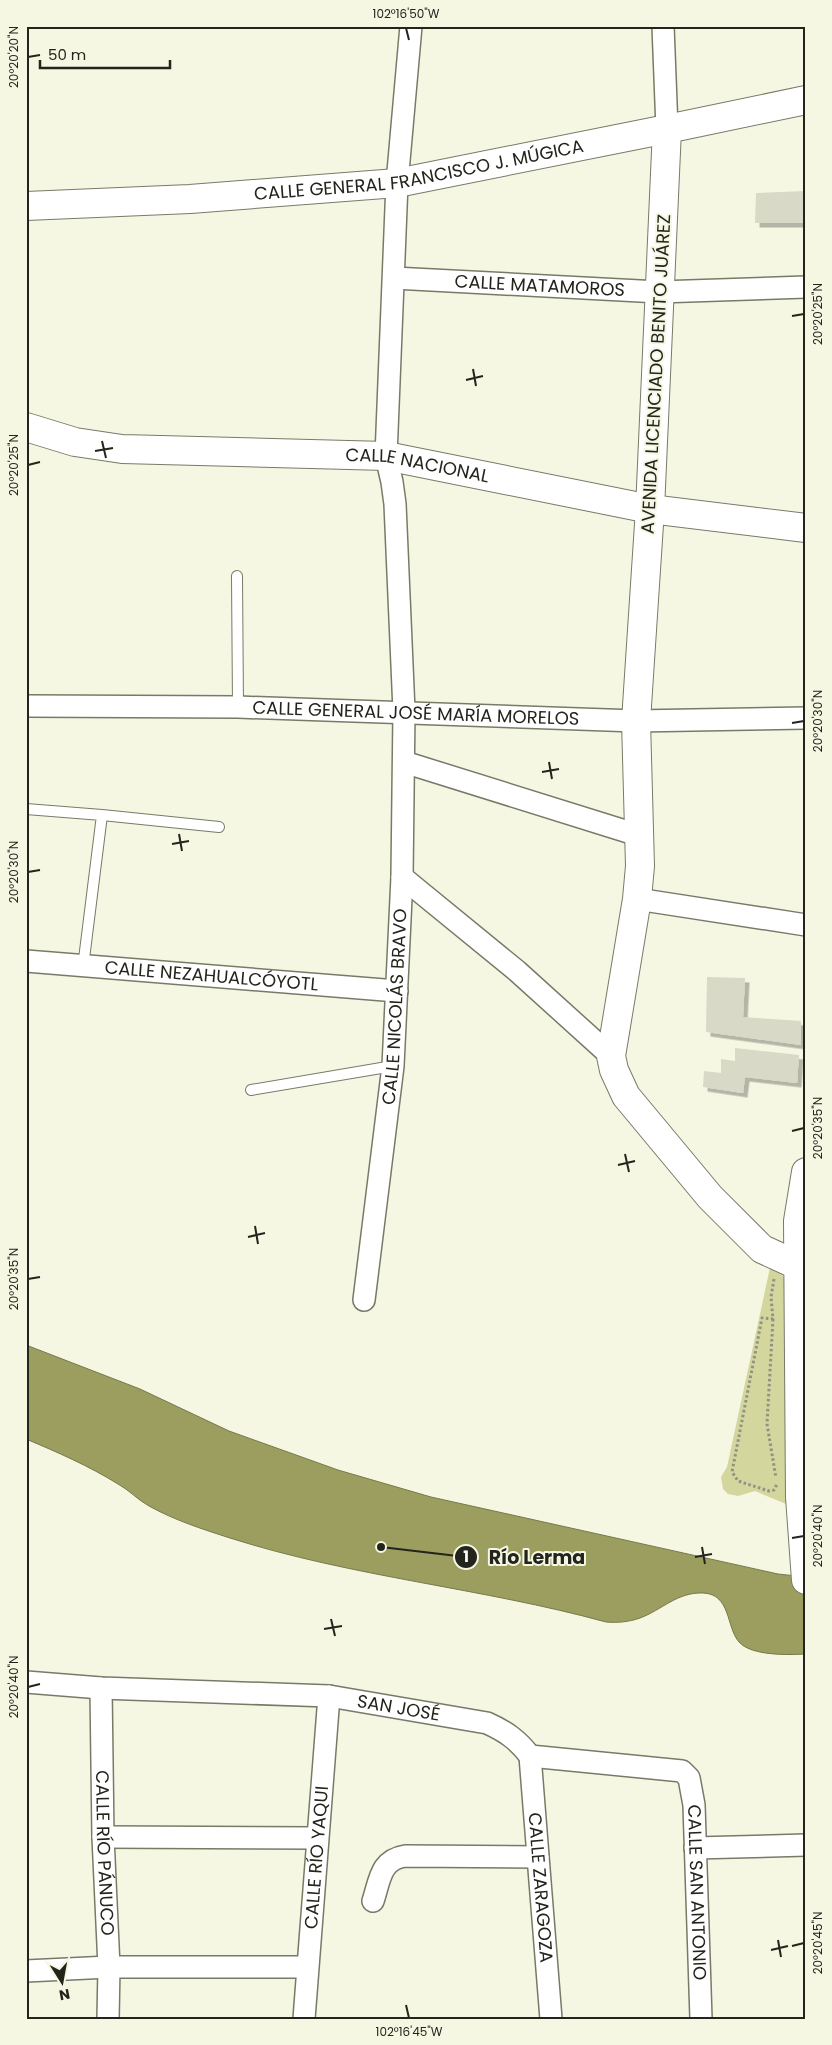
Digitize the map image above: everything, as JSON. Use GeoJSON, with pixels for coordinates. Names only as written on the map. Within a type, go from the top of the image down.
{"type":"FeatureCollection","features":[{"type":"Feature","properties":{"kind":"street","name":"CALLE NICOLÁS BRAVO"},"geometry":{"type":"LineString","coordinates":[[364,1300],[393,1066],[402,877],[404,711],[395,504],[386,456],[397,183],[411,26]]}},
{"type":"Feature","properties":{"kind":"street","name":"AVENIDA LICENCIADO BENITO JUÁREZ"},"geometry":{"type":"LineString","coordinates":[[611,1056],[637,898],[641,836],[636,721],[650,508],[667,129],[662,26]]}},
{"type":"Feature","properties":{"kind":"street","name":"CALLE GENERAL FRANCISCO J. MÚGICA"},"geometry":{"type":"LineString","coordinates":[[26,206],[190,199],[397,183],[806,100]]}},
{"type":"Feature","properties":{"kind":"street","name":"CALLE MATAMOROS"},"geometry":{"type":"LineString","coordinates":[[394,278],[659,292],[806,288]]}},
{"type":"Feature","properties":{"kind":"street","name":"CALLE NACIONAL"},"geometry":{"type":"LineString","coordinates":[[26,427],[75,442],[122,449],[386,456],[650,508],[806,528]]}},
{"type":"Feature","properties":{"kind":"street","name":"CALLE GENERAL JOSÉ MARÍA MORELOS"},"geometry":{"type":"LineString","coordinates":[[26,706],[238,707],[404,711],[636,721],[806,718]]}},
{"type":"Feature","properties":{"kind":"street"},"geometry":{"type":"LineString","coordinates":[[404,762],[641,836]]}},
{"type":"Feature","properties":{"kind":"street"},"geometry":{"type":"LineString","coordinates":[[402,877],[517,972],[611,1056],[614,1070],[626,1096],[710,1197],[762,1249],[802,1268]]}},
{"type":"Feature","properties":{"kind":"street"},"geometry":{"type":"LineString","coordinates":[[637,898],[806,925]]}},
{"type":"Feature","properties":{"kind":"street","name":"CALLE NEZAHUALCÓYOTL"},"geometry":{"type":"LineString","coordinates":[[26,961],[397,991]]}},
{"type":"Feature","properties":{"kind":"street"},"geometry":{"type":"LineString","coordinates":[[806,1172],[798,1221],[802,1268],[800,1497],[806,1580]]}},
{"type":"Feature","properties":{"kind":"street","name":"SAN JOSÉ"},"geometry":{"type":"LineString","coordinates":[[26,1682],[101,1688],[329,1696],[487,1723],[504,1731],[519,1742],[530,1756]]}},
{"type":"Feature","properties":{"kind":"street","name":"CALLE RÍO PÁNUCO"},"geometry":{"type":"LineString","coordinates":[[101,1688],[103,1837],[109,1967],[108,2019]]}},
{"type":"Feature","properties":{"kind":"street","name":"CALLE RÍO YAQUI"},"geometry":{"type":"LineString","coordinates":[[304,2019],[329,1696]]}},
{"type":"Feature","properties":{"kind":"street","name":"CALLE SAN ANTONIO"},"geometry":{"type":"LineString","coordinates":[[530,1756],[682,1771],[689,1778],[693,1790],[701,2019]]}},
{"type":"Feature","properties":{"kind":"street","name":"CALLE ZARAGOZA"},"geometry":{"type":"LineString","coordinates":[[530,1756],[551,2019]]}},
{"type":"Feature","properties":{"kind":"street"},"geometry":{"type":"LineString","coordinates":[[103,1837],[317,1838]]}},
{"type":"Feature","properties":{"kind":"street"},"geometry":{"type":"LineString","coordinates":[[695,1848],[806,1845]]}},
{"type":"Feature","properties":{"kind":"street"},"geometry":{"type":"LineString","coordinates":[[373,1901],[385,1865],[394,1858],[405,1856],[538,1857]]}},
{"type":"Feature","properties":{"kind":"street"},"geometry":{"type":"LineString","coordinates":[[26,1972],[109,1967],[307,1967]]}},
{"type":"Feature","properties":{"kind":"lane"},"geometry":{"type":"LineString","coordinates":[[237,576],[238,707]]}},
{"type":"Feature","properties":{"kind":"lane"},"geometry":{"type":"LineString","coordinates":[[26,808],[219,827]]}},
{"type":"Feature","properties":{"kind":"lane"},"geometry":{"type":"LineString","coordinates":[[83,967],[102,815]]}},
{"type":"Feature","properties":{"kind":"lane"},"geometry":{"type":"LineString","coordinates":[[252,1090],[393,1066]]}},
{"type":"Feature","properties":{"kind":"path"},"geometry":{"type":"LineString","coordinates":[[762,1249],[775,1274],[771,1297],[773,1319],[767,1424],[777,1481],[774,1490],[769,1491],[738,1480],[732,1472],[762,1318],[773,1319]]}},
{"type":"Feature","properties":{"kind":"shaded area"},"geometry":{"type":"Polygon","coordinates":[[[771,1263],[789,1283],[800,1494],[786,1504],[755,1491],[738,1496],[728,1494],[723,1489],[721,1477],[727,1467],[771,1263]]]}},
{"type":"Feature","properties":{"kind":"shaded area"},"geometry":{"type":"Polygon","coordinates":[[[26,1345],[140,1389],[229,1431],[338,1470],[431,1497],[778,1574],[806,1577],[806,1654],[771,1654],[745,1647],[735,1636],[727,1612],[719,1599],[703,1593],[694,1593],[677,1598],[640,1618],[623,1622],[606,1622],[512,1600],[323,1563],[230,1538],[178,1520],[149,1506],[122,1486],[96,1471],[26,1439],[26,1345]]]}},
{"type":"Feature","properties":{"kind":"building"},"geometry":{"type":"Polygon","coordinates":[[[806,191],[806,223],[755,223],[756,193],[806,191]]]}},
{"type":"Feature","properties":{"kind":"building"},"geometry":{"type":"Polygon","coordinates":[[[707,977],[745,978],[743,1017],[801,1021],[801,1045],[706,1032],[707,977]]]}},
{"type":"Feature","properties":{"kind":"building"},"geometry":{"type":"Polygon","coordinates":[[[735,1048],[799,1055],[797,1083],[745,1077],[743,1093],[703,1087],[704,1071],[721,1073],[721,1059],[735,1061],[735,1048]]]}},
{"type":"Feature","properties":{"kind":"place","name":"Río Lerma"},"geometry":{"type":"Point","coordinates":[381,1547]}}]}
